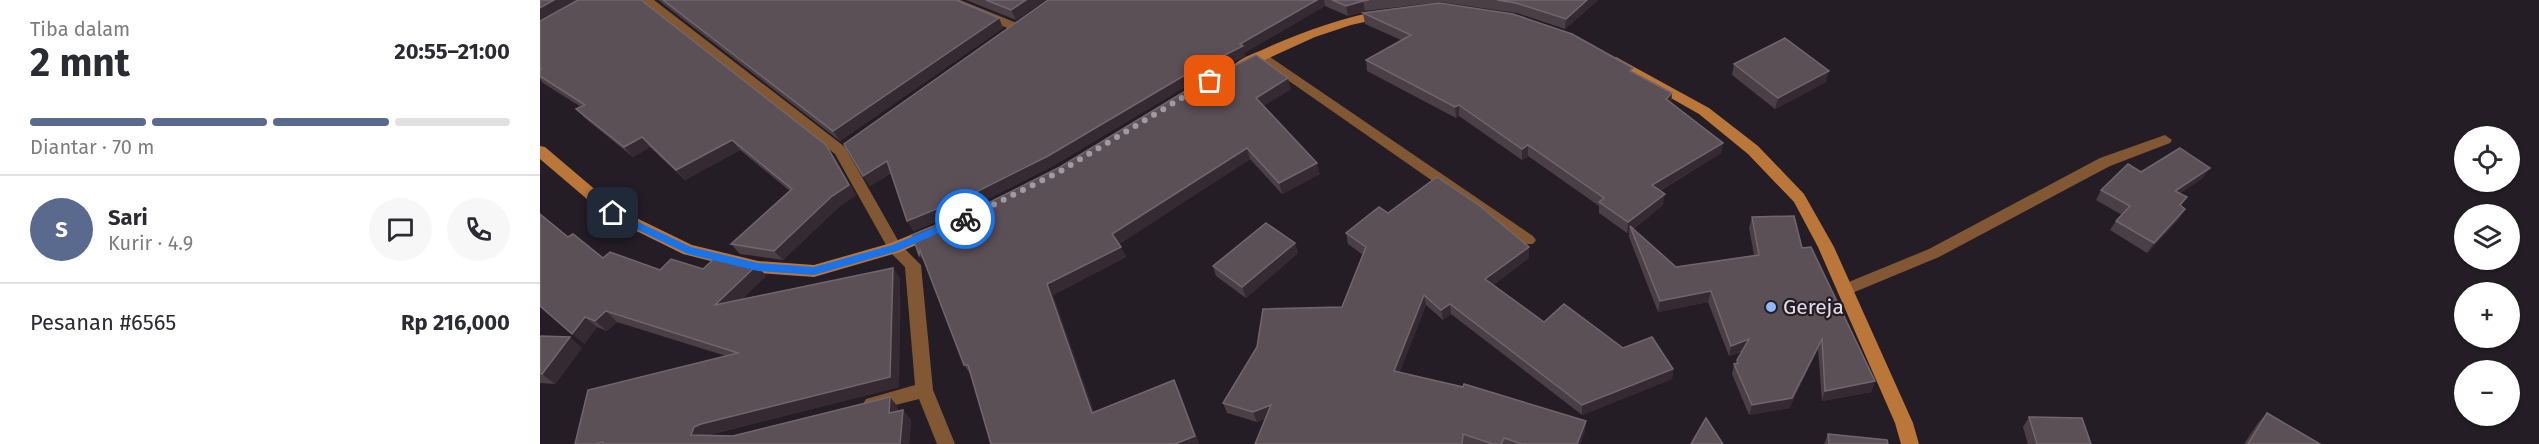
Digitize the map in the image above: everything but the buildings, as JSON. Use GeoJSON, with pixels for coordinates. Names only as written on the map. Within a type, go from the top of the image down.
{"type":"FeatureCollection","features":[{"type":"Feature","properties":{"kind":"street"},"geometry":{"type":"LineString","coordinates":[[646,0],[844,148],[895,248],[912,265],[924,390],[946,444]]}},
{"type":"Feature","properties":{"kind":"street"},"geometry":{"type":"LineString","coordinates":[[949,0],[1018,28]]}},
{"type":"Feature","properties":{"kind":"street"},"geometry":{"type":"LineString","coordinates":[[1222,75],[1261,55],[1365,17],[1397,13]]}},
{"type":"Feature","properties":{"kind":"street"},"geometry":{"type":"LineString","coordinates":[[1261,55],[1528,240]]}},
{"type":"Feature","properties":{"kind":"street"},"geometry":{"type":"LineString","coordinates":[[1607,56],[1704,111],[1753,150],[1799,198],[1827,247],[1904,423],[1910,444]]}},
{"type":"Feature","properties":{"kind":"street"},"geometry":{"type":"LineString","coordinates":[[1845,290],[1934,253],[2058,189],[2104,162],[2165,140]]}},
{"type":"Feature","properties":{"kind":"street"},"geometry":{"type":"LineString","coordinates":[[540,151],[613,213],[688,250],[758,267],[814,271],[895,248],[948,226]]}},
{"type":"Feature","properties":{"kind":"street"},"geometry":{"type":"LineString","coordinates":[[858,407],[924,390]]}},
{"type":"Feature","properties":{"kind":"way so far"},"geometry":{"type":"LineString","coordinates":[[965,219],[1059,172],[1210,81]]}},
{"type":"Feature","properties":{"kind":"place","name":"Gereja"},"geometry":{"type":"Point","coordinates":[1771,307]}},
{"type":"Feature","properties":{"kind":"route"},"geometry":{"type":"LineString","coordinates":[[613,213],[688,250],[758,267],[814,271],[895,248],[965,219]]}}]}
